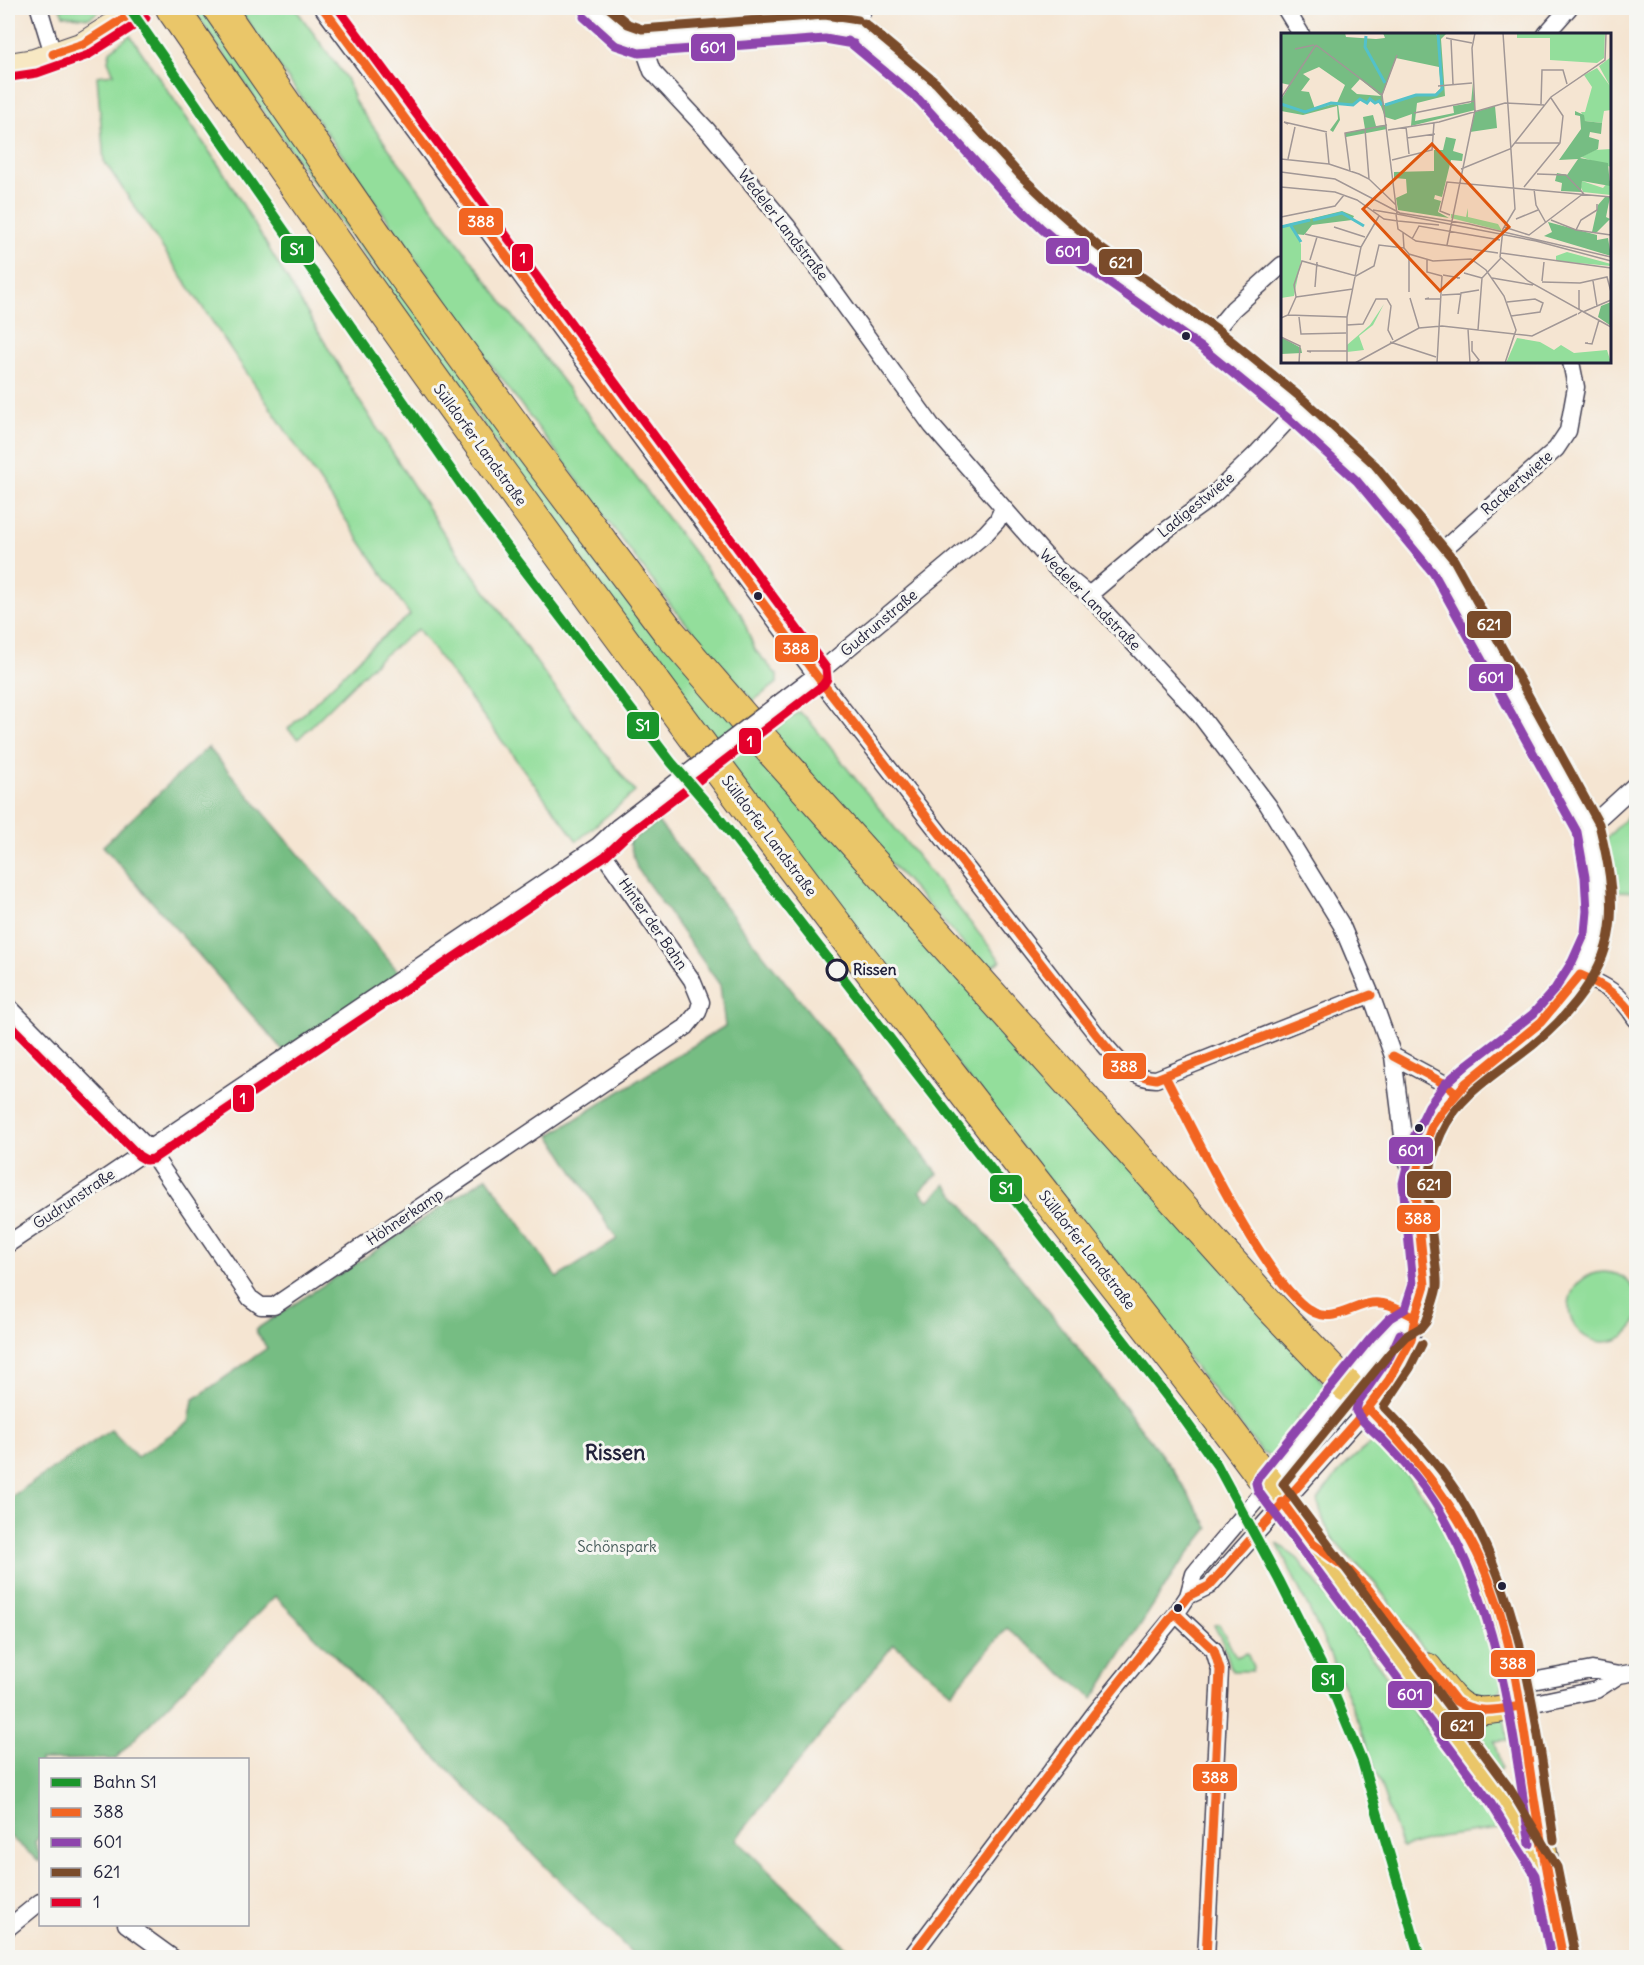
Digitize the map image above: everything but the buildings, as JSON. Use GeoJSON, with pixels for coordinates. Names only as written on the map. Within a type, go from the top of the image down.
{"type":"FeatureCollection","features":[{"type":"Feature","properties":{"kind":"highway","name":"Sülldorfer Landstraße"},"geometry":{"type":"LineString","coordinates":[[172,8],[470,431],[680,718],[1268,1497]]}},
{"type":"Feature","properties":{"kind":"highway"},"geometry":{"type":"LineString","coordinates":[[219,8],[402,272],[669,632],[765,744],[1271,1307],[1358,1397]]}},
{"type":"Feature","properties":{"kind":"main road"},"geometry":{"type":"LineString","coordinates":[[1358,1397],[1427,1473],[1446,1499],[1465,1530],[1488,1578],[1508,1643],[1563,1958]]}},
{"type":"Feature","properties":{"kind":"main road"},"geometry":{"type":"LineString","coordinates":[[1268,1497],[1313,1544],[1500,1795],[1546,1871]]}},
{"type":"Feature","properties":{"kind":"main road"},"geometry":{"type":"LineString","coordinates":[[1313,1544],[1350,1571],[1369,1590],[1463,1707],[1479,1712],[1518,1695]]}},
{"type":"Feature","properties":{"kind":"street"},"geometry":{"type":"LineString","coordinates":[[39,8],[53,54]]}},
{"type":"Feature","properties":{"kind":"street"},"geometry":{"type":"LineString","coordinates":[[8,65],[34,61],[83,44],[140,8]]}},
{"type":"Feature","properties":{"kind":"street"},"geometry":{"type":"LineString","coordinates":[[323,8],[816,675],[1103,1043],[1127,1069],[1137,1076],[1156,1079],[1371,995]]}},
{"type":"Feature","properties":{"kind":"street"},"geometry":{"type":"LineString","coordinates":[[592,8],[622,35],[646,42],[826,27],[856,32],[927,91],[1012,184],[1050,220],[1092,256],[1209,339],[1297,410],[1366,473],[1444,567],[1504,672],[1588,828],[1597,867],[1599,924],[1595,941],[1580,975],[1558,1004],[1535,1029],[1455,1092],[1441,1109],[1432,1126],[1417,1170],[1415,1184]]}},
{"type":"Feature","properties":{"kind":"street"},"geometry":{"type":"LineString","coordinates":[[856,32],[863,8]]}},
{"type":"Feature","properties":{"kind":"street"},"geometry":{"type":"LineString","coordinates":[[1285,8],[1300,33]]}},
{"type":"Feature","properties":{"kind":"street"},"geometry":{"type":"LineString","coordinates":[[1547,33],[1569,8]]}},
{"type":"Feature","properties":{"kind":"street","name":"Wedeler Landstraße"},"geometry":{"type":"LineString","coordinates":[[646,42],[647,57],[652,72],[708,131],[787,226],[932,426],[1056,568],[1089,595],[1199,714],[1268,805],[1341,924],[1371,995],[1393,1056],[1406,1160],[1415,1184],[1425,1285],[1411,1340],[1400,1362],[1358,1397],[1268,1497]]}},
{"type":"Feature","properties":{"kind":"street"},"geometry":{"type":"LineString","coordinates":[[1209,339],[1233,309],[1281,266]]}},
{"type":"Feature","properties":{"kind":"street","name":"Rackertwiete"},"geometry":{"type":"LineString","coordinates":[[1436,556],[1556,449],[1568,431],[1576,387],[1571,363]]}},
{"type":"Feature","properties":{"kind":"street","name":"Ladigestwiete"},"geometry":{"type":"LineString","coordinates":[[1089,595],[1161,534],[1208,500],[1258,452],[1297,410]]}},
{"type":"Feature","properties":{"kind":"street","name":"Gudrunstraße"},"geometry":{"type":"LineString","coordinates":[[8,1244],[598,846],[618,827],[816,675],[986,533],[997,521],[1003,508]]}},
{"type":"Feature","properties":{"kind":"street"},"geometry":{"type":"LineString","coordinates":[[1588,828],[1636,784]]}},
{"type":"Feature","properties":{"kind":"street","name":"Hinter der Bahn"},"geometry":{"type":"LineString","coordinates":[[598,846],[692,980],[700,996],[700,1006]]}},
{"type":"Feature","properties":{"kind":"street"},"geometry":{"type":"LineString","coordinates":[[1580,975],[1606,986],[1625,1002],[1636,1020]]}},
{"type":"Feature","properties":{"kind":"street"},"geometry":{"type":"LineString","coordinates":[[8,1006],[148,1148]]}},
{"type":"Feature","properties":{"kind":"street","name":"Höhnerkamp"},"geometry":{"type":"LineString","coordinates":[[148,1148],[250,1298],[261,1306],[274,1306],[686,1027],[695,1017],[700,1006]]}},
{"type":"Feature","properties":{"kind":"street"},"geometry":{"type":"LineString","coordinates":[[1393,1056],[1445,1084],[1455,1092]]}},
{"type":"Feature","properties":{"kind":"street","name":"Wedeler Landstraße"},"geometry":{"type":"LineString","coordinates":[[1268,1497],[1358,1397],[1398,1327],[1415,1317]]}},
{"type":"Feature","properties":{"kind":"street"},"geometry":{"type":"LineString","coordinates":[[1188,1596],[1209,1586],[1265,1523],[1268,1497]]}},
{"type":"Feature","properties":{"kind":"street"},"geometry":{"type":"LineString","coordinates":[[910,1958],[1095,1713],[1176,1614],[1188,1596],[1194,1574],[1219,1545],[1268,1497]]}},
{"type":"Feature","properties":{"kind":"street"},"geometry":{"type":"LineString","coordinates":[[1176,1614],[1214,1650],[1220,1670],[1206,1958]]}},
{"type":"Feature","properties":{"kind":"street"},"geometry":{"type":"LineString","coordinates":[[1518,1695],[1592,1670],[1619,1675],[1636,1672]]}},
{"type":"Feature","properties":{"kind":"street"},"geometry":{"type":"LineString","coordinates":[[1518,1695],[1596,1690],[1619,1675]]}},
{"type":"Feature","properties":{"kind":"street"},"geometry":{"type":"LineString","coordinates":[[8,1928],[39,1903]]}},
{"type":"Feature","properties":{"kind":"street"},"geometry":{"type":"LineString","coordinates":[[129,1926],[173,1958]]}},
{"type":"Feature","properties":{"kind":"green space"},"geometry":{"type":"Polygon","coordinates":[[[60,8],[104,8],[89,18],[63,15],[60,8]]]}},
{"type":"Feature","properties":{"kind":"green space"},"geometry":{"type":"Polygon","coordinates":[[[192,8],[206,8],[455,360],[1325,1385],[1324,1399],[1311,1416],[1303,1410],[1296,1420],[1302,1426],[1281,1454],[1270,1456],[1262,1453],[961,1069],[775,826],[521,478],[192,8]]]}},
{"type":"Feature","properties":{"kind":"green space"},"geometry":{"type":"Polygon","coordinates":[[[238,8],[295,8],[346,78],[355,102],[398,161],[524,331],[741,614],[755,650],[777,675],[777,683],[753,701],[673,608],[477,346],[238,8]]]}},
{"type":"Feature","properties":{"kind":"green space"},"geometry":{"type":"Polygon","coordinates":[[[130,35],[224,173],[359,400],[443,532],[557,691],[635,792],[577,841],[418,629],[378,660],[298,739],[288,729],[369,649],[410,615],[104,161],[97,76],[114,74],[108,61],[110,51],[130,35]]]}},
{"type":"Feature","properties":{"kind":"green space"},"geometry":{"type":"Polygon","coordinates":[[[799,712],[807,718],[1001,961],[987,970],[772,732],[799,712]]]}},
{"type":"Feature","properties":{"kind":"green space"},"geometry":{"type":"Polygon","coordinates":[[[208,747],[403,977],[287,1055],[103,846],[208,747]]]}},
{"type":"Feature","properties":{"kind":"green space"},"geometry":{"type":"Polygon","coordinates":[[[1636,807],[1636,892],[1616,891],[1606,846],[1607,838],[1636,807]]]}},
{"type":"Feature","properties":{"kind":"green space","name":"Schönspark"},"geometry":{"type":"Polygon","coordinates":[[[658,822],[938,1174],[920,1191],[929,1201],[946,1184],[1173,1470],[1209,1528],[1175,1571],[1093,1699],[1007,1628],[952,1693],[894,1644],[736,1839],[856,1957],[636,1957],[275,1596],[116,1758],[39,1758],[39,1837],[35,1842],[39,1861],[8,1835],[8,1499],[111,1430],[137,1457],[189,1422],[193,1400],[267,1348],[255,1330],[487,1177],[557,1278],[617,1239],[550,1135],[725,1026],[720,985],[637,868],[629,842],[658,822]]]}},
{"type":"Feature","properties":{"kind":"green space"},"geometry":{"type":"Polygon","coordinates":[[[1604,1272],[1617,1275],[1629,1282],[1636,1294],[1639,1307],[1636,1320],[1629,1332],[1617,1339],[1604,1342],[1591,1339],[1579,1332],[1572,1320],[1569,1307],[1572,1294],[1579,1282],[1591,1275],[1604,1272]]]}},
{"type":"Feature","properties":{"kind":"green space"},"geometry":{"type":"Polygon","coordinates":[[[1375,1441],[1381,1444],[1431,1505],[1447,1527],[1468,1564],[1490,1624],[1503,1686],[1492,1699],[1459,1698],[1377,1586],[1341,1549],[1327,1529],[1318,1501],[1343,1468],[1375,1441]]]}},
{"type":"Feature","properties":{"kind":"green space"},"geometry":{"type":"Polygon","coordinates":[[[1277,1543],[1298,1559],[1442,1749],[1513,1827],[1439,1837],[1402,1848],[1360,1725],[1321,1634],[1277,1543]]]}},
{"type":"Feature","properties":{"kind":"green space"},"geometry":{"type":"Polygon","coordinates":[[[1219,1624],[1236,1657],[1247,1653],[1253,1667],[1252,1671],[1232,1671],[1224,1645],[1214,1625],[1219,1624]]]}},
{"type":"Feature","properties":{"kind":"green space"},"geometry":{"type":"Polygon","coordinates":[[[1459,1715],[1504,1716],[1508,1740],[1494,1741],[1501,1768],[1497,1772],[1459,1715]]]}},
{"type":"Feature","properties":{"kind":"rail line","name":"S1"},"geometry":{"type":"LineString","coordinates":[[129,8],[479,510],[671,762],[716,814],[1179,1412],[1217,1465],[1325,1672],[1362,1761],[1420,1958]]}},
{"type":"Feature","properties":{"kind":"transit line","name":"388"},"geometry":{"type":"LineString","coordinates":[[53,54],[83,44],[140,8]]}},
{"type":"Feature","properties":{"kind":"transit line","name":"388"},"geometry":{"type":"LineString","coordinates":[[323,8],[816,675],[1120,1062],[1139,1075],[1156,1079],[1371,995]]}},
{"type":"Feature","properties":{"kind":"transit line","name":"1"},"geometry":{"type":"LineString","coordinates":[[8,1023],[139,1156],[146,1160],[153,1159],[605,856],[626,836],[823,685],[827,679],[826,668],[338,8]]}},
{"type":"Feature","properties":{"kind":"transit line","name":"621"},"geometry":{"type":"LineString","coordinates":[[609,8],[628,24],[642,29],[825,15],[858,20]]}},
{"type":"Feature","properties":{"kind":"transit line","name":"601"},"geometry":{"type":"LineString","coordinates":[[584,17],[615,45],[639,53],[825,39],[854,44]]}},
{"type":"Feature","properties":{"kind":"transit line","name":"1"},"geometry":{"type":"LineString","coordinates":[[10,77],[37,73],[88,55],[146,18]]}},
{"type":"Feature","properties":{"kind":"transit line","name":"621"},"geometry":{"type":"LineString","coordinates":[[864,23],[936,83],[1021,176],[1099,247],[1217,329],[1305,401],[1375,465],[1454,560],[1599,824],[1612,902],[1606,948],[1598,966],[1588,985],[1562,1018],[1532,1046],[1473,1091],[1447,1122],[1435,1150],[1429,1178],[1429,1206],[1437,1287],[1426,1322],[1422,1327],[1406,1336],[1389,1354],[1283,1484],[1510,1789],[1557,1867],[1575,1956]]}},
{"type":"Feature","properties":{"kind":"transit line","name":"601"},"geometry":{"type":"LineString","coordinates":[[848,41],[919,100],[1003,192],[1042,229],[1085,266],[1202,348],[1289,419],[1357,481],[1434,574],[1577,832],[1585,877],[1587,911],[1585,933],[1572,962],[1555,989],[1533,1014],[1445,1084],[1429,1106],[1414,1137],[1403,1183],[1413,1284],[1405,1309],[1390,1318],[1371,1338],[1259,1476],[1256,1483],[1258,1491],[1490,1802],[1535,1875],[1551,1958]]}},
{"type":"Feature","properties":{"kind":"transit line","name":"388"},"geometry":{"type":"LineString","coordinates":[[1580,975],[1611,992],[1636,1019]]}},
{"type":"Feature","properties":{"kind":"transit line","name":"388"},"geometry":{"type":"LineString","coordinates":[[910,1958],[1095,1713],[1188,1596],[1209,1586],[1368,1408],[1389,1380],[1411,1340],[1425,1285],[1415,1184],[1419,1162],[1432,1126],[1466,1083],[1541,1022],[1580,975]]}},
{"type":"Feature","properties":{"kind":"transit line","name":"388"},"geometry":{"type":"LineString","coordinates":[[1393,1056],[1445,1084],[1455,1092]]}},
{"type":"Feature","properties":{"kind":"transit line","name":"388"},"geometry":{"type":"LineString","coordinates":[[1165,1076],[1232,1205],[1275,1274],[1296,1299],[1315,1313],[1322,1315],[1329,1316],[1365,1304],[1378,1303],[1395,1307],[1415,1317]]}},
{"type":"Feature","properties":{"kind":"transit line","name":"601"},"geometry":{"type":"LineString","coordinates":[[1400,1334],[1390,1356],[1358,1402],[1356,1411],[1406,1465],[1432,1499],[1459,1547],[1476,1587],[1490,1629],[1500,1671],[1517,1757],[1530,1844]]}},
{"type":"Feature","properties":{"kind":"transit line","name":"621"},"geometry":{"type":"LineString","coordinates":[[1422,1344],[1410,1368],[1384,1407],[1450,1482],[1480,1534],[1498,1575],[1524,1661],[1541,1751],[1554,1840]]}},
{"type":"Feature","properties":{"kind":"transit line","name":"388"},"geometry":{"type":"LineString","coordinates":[[1368,1408],[1399,1441],[1442,1495],[1466,1533],[1489,1580],[1513,1663],[1542,1846],[1563,1958]]}},
{"type":"Feature","properties":{"kind":"transit line","name":"388"},"geometry":{"type":"LineString","coordinates":[[1282,1502],[1313,1544],[1350,1571],[1369,1590],[1456,1701],[1479,1710],[1520,1706]]}},
{"type":"Feature","properties":{"kind":"transit line","name":"388"},"geometry":{"type":"LineString","coordinates":[[1176,1614],[1214,1650],[1220,1670],[1206,1958]]}},
{"type":"Feature","properties":{"kind":"place","name":"Rissen"},"geometry":{"type":"Point","coordinates":[837,970]}},
{"type":"Feature","properties":{"kind":"district","name":"Rissen"},"geometry":{"type":"Point","coordinates":[615,1453]}}]}
